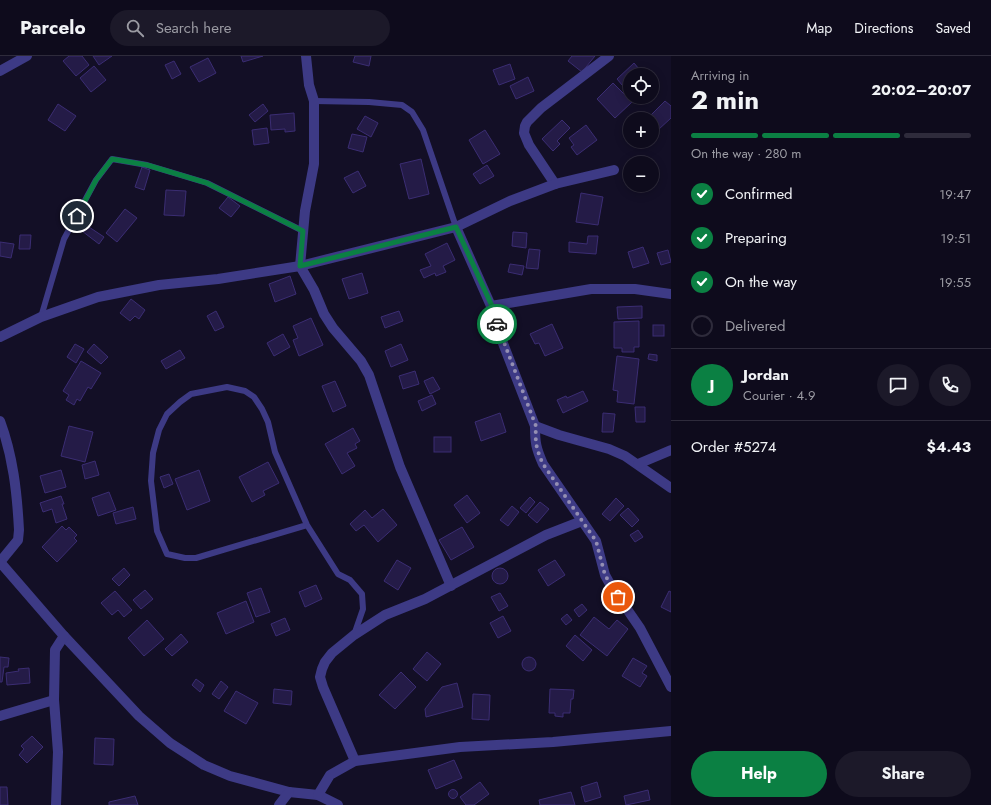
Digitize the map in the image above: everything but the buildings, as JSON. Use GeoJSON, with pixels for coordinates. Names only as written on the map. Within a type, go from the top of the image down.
{"type":"FeatureCollection","features":[{"type":"Feature","properties":{"kind":"street"},"geometry":{"type":"LineString","coordinates":[[0,70],[26,56]]}},
{"type":"Feature","properties":{"kind":"street"},"geometry":{"type":"LineString","coordinates":[[306,56],[309,85],[314,101],[314,164],[308,190],[300,266],[314,290],[324,314],[333,328],[361,361],[368,375],[400,467],[451,586]]}},
{"type":"Feature","properties":{"kind":"street"},"geometry":{"type":"LineString","coordinates":[[555,184],[529,146],[524,133],[525,126],[541,108],[609,56]]}},
{"type":"Feature","properties":{"kind":"street"},"geometry":{"type":"LineString","coordinates":[[0,337],[41,317],[98,297],[159,285],[218,279],[300,266],[456,227],[510,201],[555,184],[614,170]]}},
{"type":"Feature","properties":{"kind":"street"},"geometry":{"type":"LineString","coordinates":[[456,227],[492,306],[499,333],[536,426],[535,443],[540,458],[596,541],[605,575],[640,628],[671,687]]}},
{"type":"Feature","properties":{"kind":"street"},"geometry":{"type":"LineString","coordinates":[[492,306],[591,289],[635,289],[671,294]]}},
{"type":"Feature","properties":{"kind":"street"},"geometry":{"type":"LineString","coordinates":[[0,421],[8,442],[12,461],[20,530],[18,540],[0,562],[64,636],[139,716],[170,743],[204,765],[230,776],[289,792],[318,796],[338,805]]}},
{"type":"Feature","properties":{"kind":"street"},"geometry":{"type":"LineString","coordinates":[[536,426],[559,436],[625,456],[671,488]]}},
{"type":"Feature","properties":{"kind":"street"},"geometry":{"type":"LineString","coordinates":[[638,464],[671,450]]}},
{"type":"Feature","properties":{"kind":"street"},"geometry":{"type":"LineString","coordinates":[[355,761],[320,677],[325,662],[332,653],[354,634],[385,615],[425,599],[546,535],[582,521]]}},
{"type":"Feature","properties":{"kind":"street"},"geometry":{"type":"LineString","coordinates":[[56,805],[58,752],[54,700],[55,650],[64,636]]}},
{"type":"Feature","properties":{"kind":"street"},"geometry":{"type":"LineString","coordinates":[[0,716],[54,700]]}},
{"type":"Feature","properties":{"kind":"street"},"geometry":{"type":"LineString","coordinates":[[318,796],[330,775],[355,761],[460,747],[553,742],[671,731]]}},
{"type":"Feature","properties":{"kind":"street"},"geometry":{"type":"LineString","coordinates":[[279,805],[289,792]]}},
{"type":"Feature","properties":{"kind":"lane"},"geometry":{"type":"LineString","coordinates":[[314,101],[369,102],[402,105],[412,112],[423,130],[456,227]]}},
{"type":"Feature","properties":{"kind":"lane"},"geometry":{"type":"LineString","coordinates":[[41,317],[64,239],[96,180],[112,159],[147,165],[207,183],[303,231]]}},
{"type":"Feature","properties":{"kind":"lane"},"geometry":{"type":"LineString","coordinates":[[307,526],[196,558],[185,558],[167,554],[157,531],[151,482],[153,454],[159,430],[166,414],[191,394],[216,388],[234,388],[245,391],[254,397],[262,408],[268,422],[276,452],[307,526],[338,574],[350,580],[362,594],[363,609],[354,634]]}},
{"type":"Feature","properties":{"kind":"way so far"},"geometry":{"type":"LineString","coordinates":[[497,324],[499,333],[528,409],[536,426],[535,443],[543,464],[570,500],[596,541],[605,575],[618,597]]}},
{"type":"Feature","properties":{"kind":"route"},"geometry":{"type":"LineString","coordinates":[[77,216],[96,180],[112,159],[147,165],[207,183],[303,231],[300,266],[456,227],[492,306],[497,324]]}}]}
